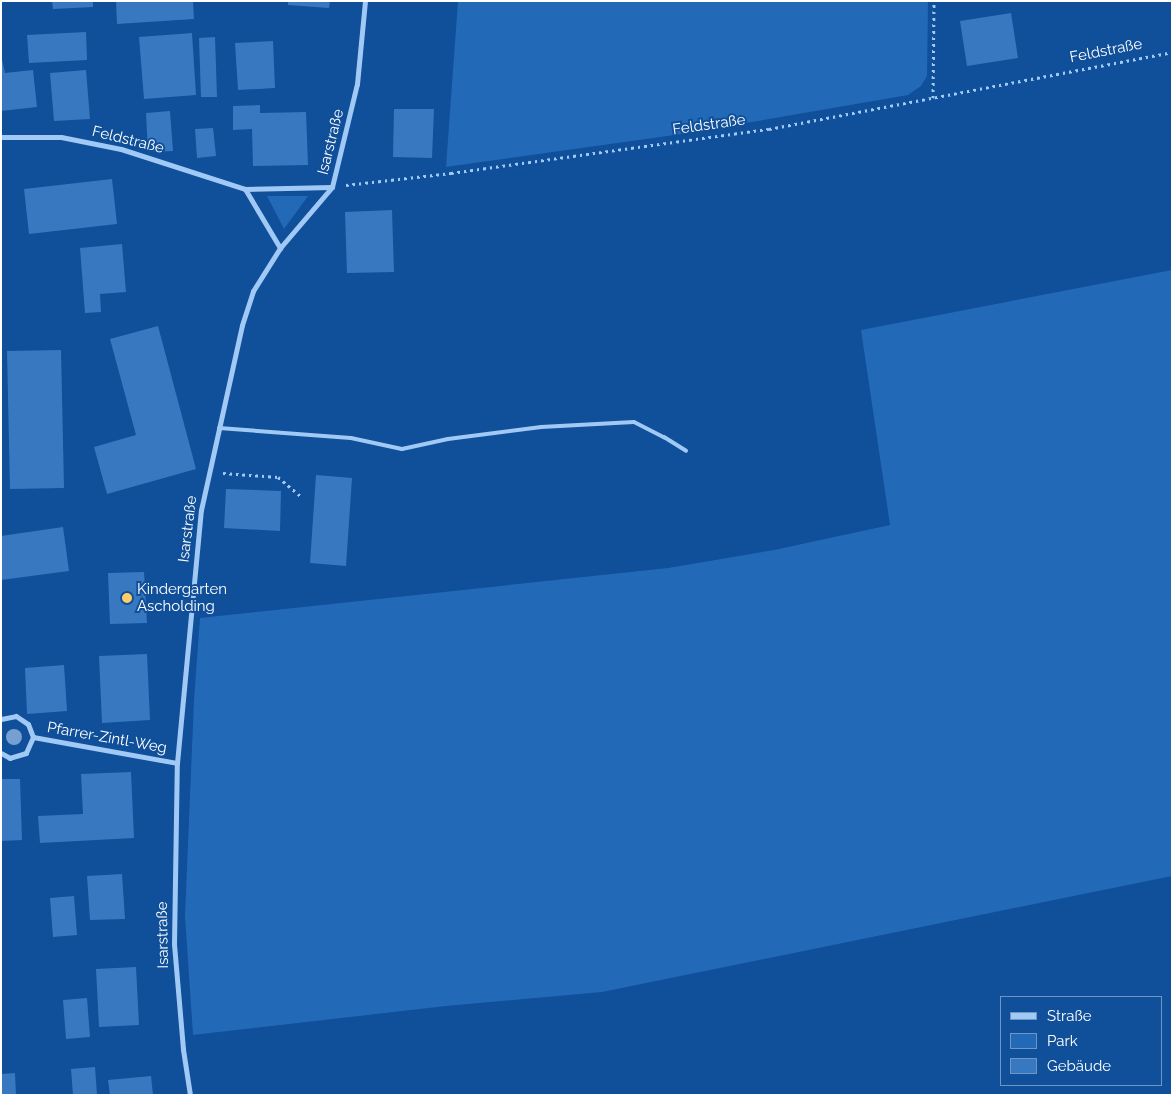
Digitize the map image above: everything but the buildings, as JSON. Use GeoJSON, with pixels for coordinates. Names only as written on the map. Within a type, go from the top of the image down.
{"type":"FeatureCollection","features":[{"type":"Feature","properties":{"kind":"street","name":"Isarstraße"},"geometry":{"type":"LineString","coordinates":[[190,1095],[183,1049],[174,944],[177,763],[201,510],[242,325],[253,291],[280,248],[332,187],[357,84],[365,1]]}},
{"type":"Feature","properties":{"kind":"street","name":"Feldstraße"},"geometry":{"type":"LineString","coordinates":[[1,137],[61,137],[121,149],[245,189],[332,187]]}},
{"type":"Feature","properties":{"kind":"street"},"geometry":{"type":"LineString","coordinates":[[245,189],[280,248]]}},
{"type":"Feature","properties":{"kind":"street","name":"Pfarrer-Zintl-Weg"},"geometry":{"type":"LineString","coordinates":[[1,719],[16,716],[28,724],[33,737],[26,753],[10,758],[1,753]]}},
{"type":"Feature","properties":{"kind":"street","name":"Pfarrer-Zintl-Weg"},"geometry":{"type":"LineString","coordinates":[[33,737],[177,763]]}},
{"type":"Feature","properties":{"kind":"lane"},"geometry":{"type":"LineString","coordinates":[[219,428],[351,438],[402,448],[448,439],[541,427],[634,422],[664,437],[686,451]]}},
{"type":"Feature","properties":{"kind":"path"},"geometry":{"type":"LineString","coordinates":[[933,98],[934,1]]}},
{"type":"Feature","properties":{"kind":"path","name":"Feldstraße"},"geometry":{"type":"LineString","coordinates":[[332,187],[451,173],[769,129],[1172,52]]}},
{"type":"Feature","properties":{"kind":"path"},"geometry":{"type":"LineString","coordinates":[[210,472],[278,477],[301,496]]}},
{"type":"Feature","properties":{"kind":"green space"},"geometry":{"type":"Polygon","coordinates":[[[458,1],[928,1],[927,76],[921,86],[908,95],[689,133],[446,167],[458,1]]]}},
{"type":"Feature","properties":{"kind":"green space"},"geometry":{"type":"Polygon","coordinates":[[[267,196],[308,196],[284,229],[267,196]]]}},
{"type":"Feature","properties":{"kind":"green space"},"geometry":{"type":"Polygon","coordinates":[[[1172,270],[1172,876],[602,992],[446,1006],[193,1035],[185,916],[194,700],[200,618],[668,568],[774,550],[890,525],[861,330],[1172,270]]]}},
{"type":"Feature","properties":{"kind":"place","name":"Kindergarten Ascholding"},"geometry":{"type":"Point","coordinates":[127,598]}}]}
